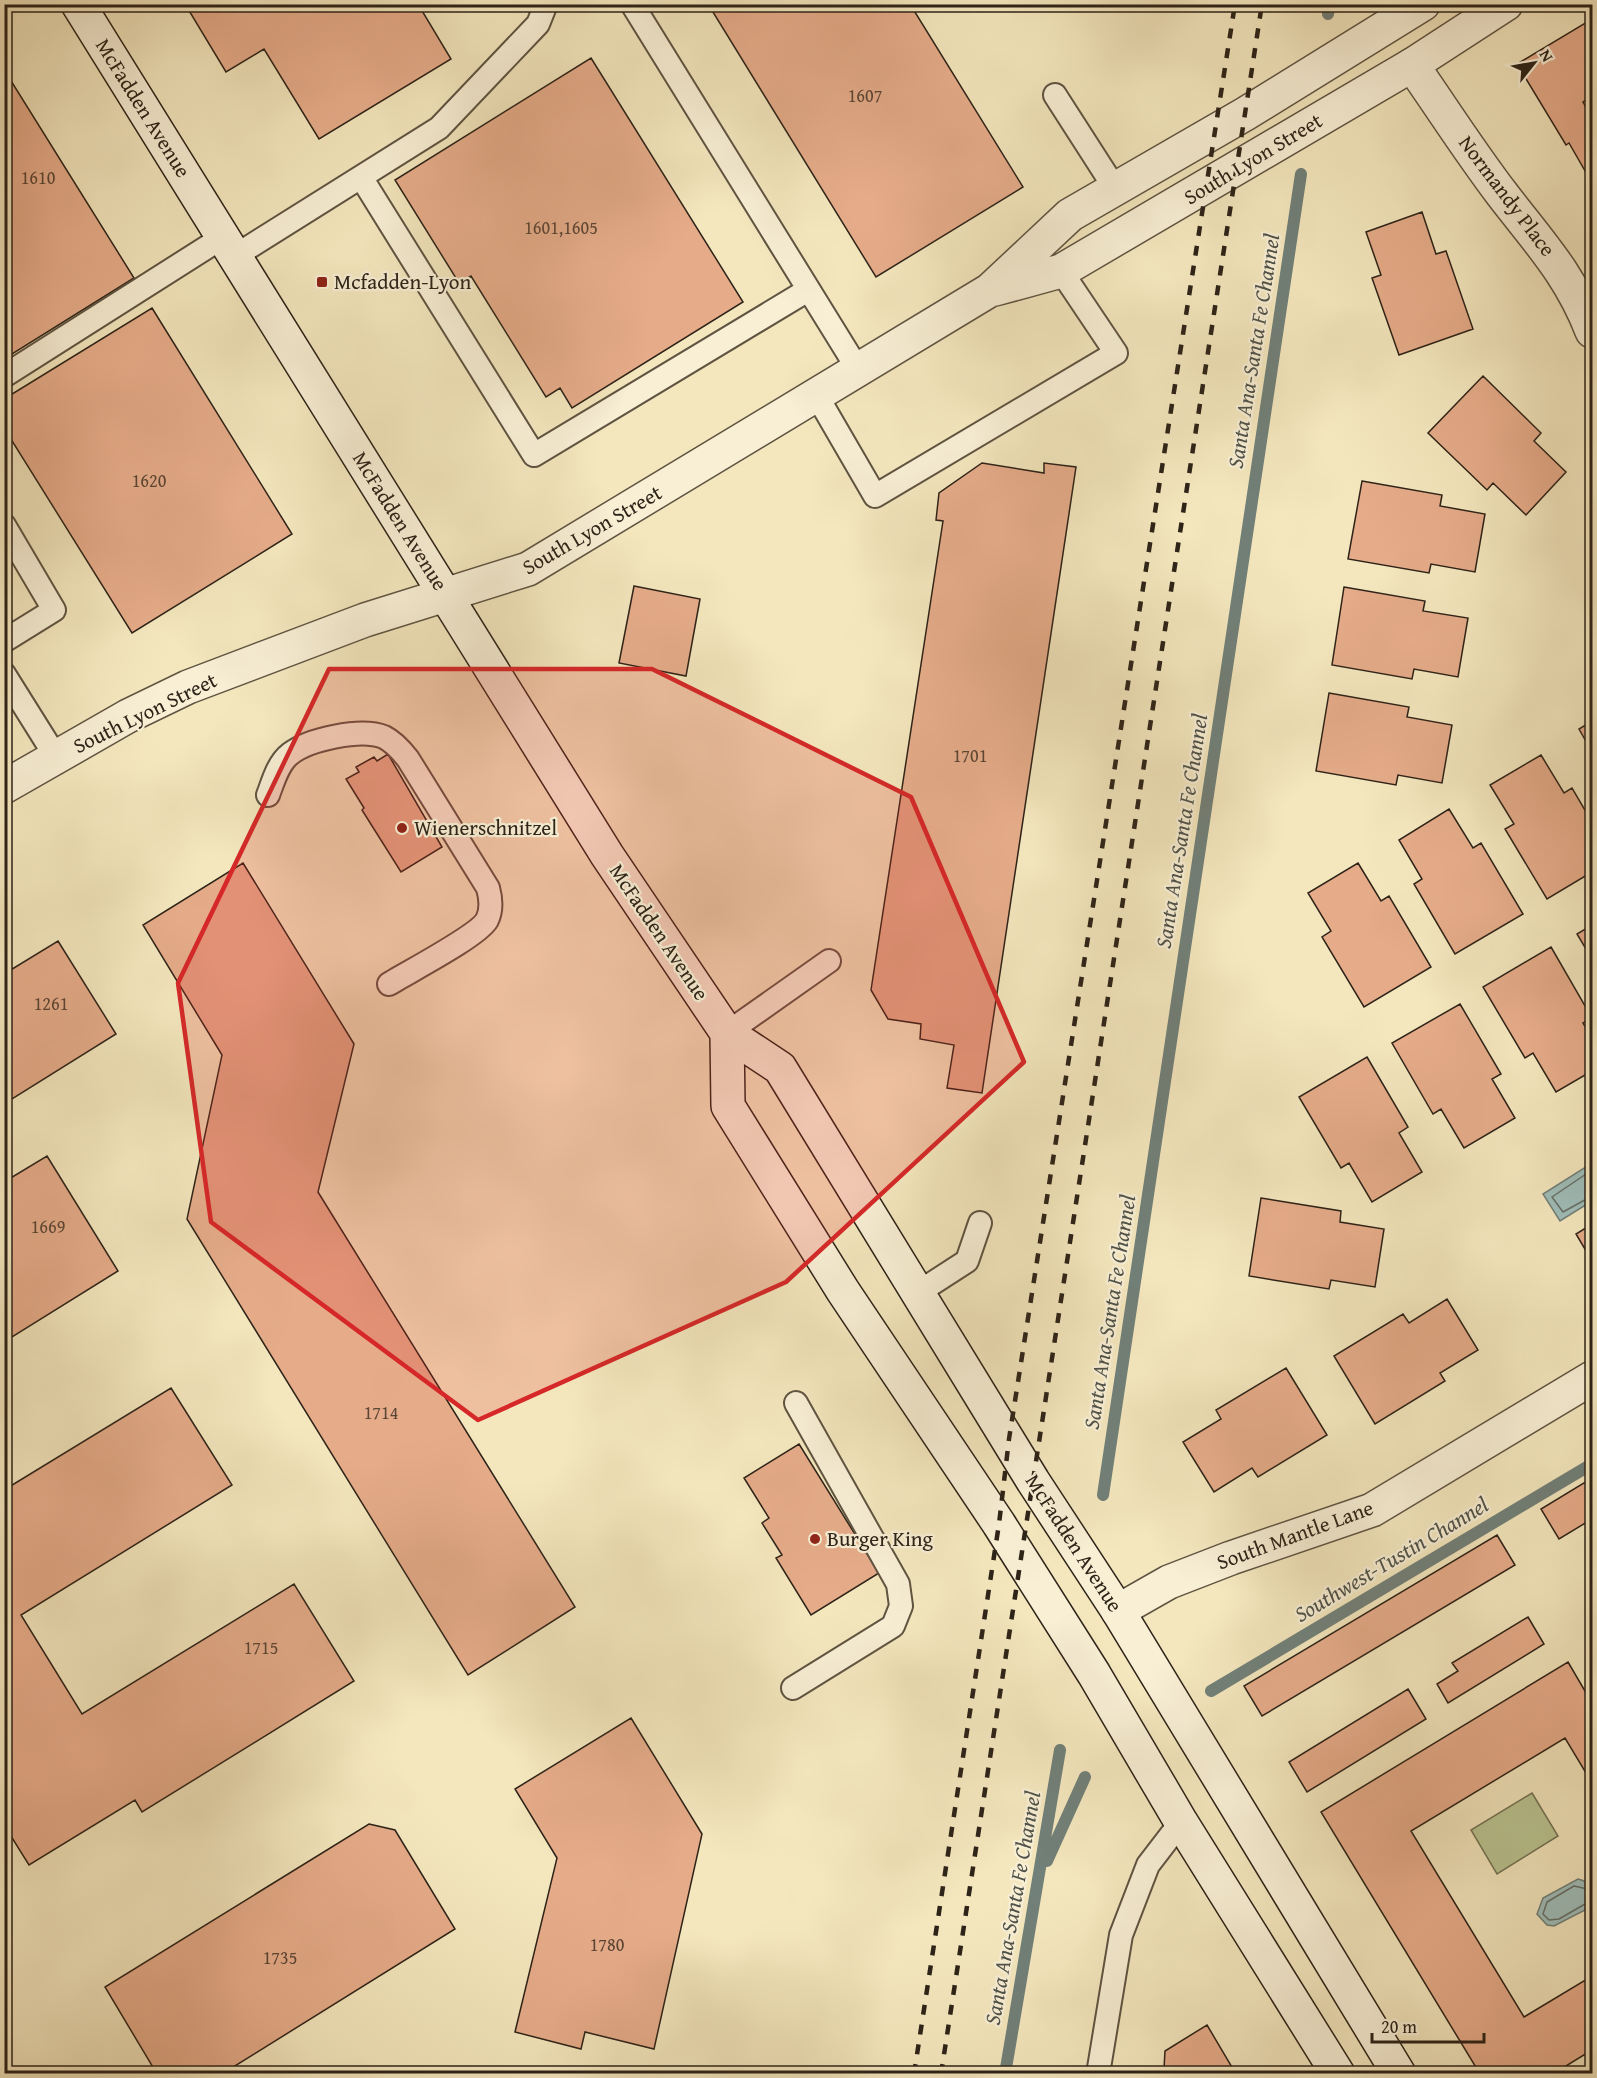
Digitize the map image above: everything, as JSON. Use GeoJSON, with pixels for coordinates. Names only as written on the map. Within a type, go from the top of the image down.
{"type":"FeatureCollection","features":[{"type":"Feature","properties":{"kind":"main road","name":"McFadden Avenue"},"geometry":{"type":"LineString","coordinates":[[78,4],[608,855],[727,1033],[780,1068],[1033,1481],[1118,1611],[1399,2073]]}},
{"type":"Feature","properties":{"kind":"main road","name":"South Lyon Street"},"geometry":{"type":"LineString","coordinates":[[4,787],[128,717],[188,687],[365,620],[448,596],[528,569],[990,290],[1070,215],[1245,114],[1423,4]]}},
{"type":"Feature","properties":{"kind":"main road"},"geometry":{"type":"LineString","coordinates":[[1412,65],[1402,51],[1412,39],[1470,4]]}},
{"type":"Feature","properties":{"kind":"main road","name":"South Lyon Street"},"geometry":{"type":"LineString","coordinates":[[990,290],[1061,271],[1412,65],[1506,4]]}},
{"type":"Feature","properties":{"kind":"main road","name":"Normandy Place"},"geometry":{"type":"LineString","coordinates":[[1412,65],[1502,194],[1551,254],[1580,300],[1593,331]]}},
{"type":"Feature","properties":{"kind":"main road"},"geometry":{"type":"LineString","coordinates":[[727,1033],[728,1106],[843,1291],[999,1524],[1094,1674],[1181,1822],[1338,2073]]}},
{"type":"Feature","properties":{"kind":"main road","name":"South Mantle Lane"},"geometry":{"type":"LineString","coordinates":[[1118,1611],[1141,1596],[1190,1574],[1372,1510],[1593,1378]]}},
{"type":"Feature","properties":{"kind":"lane"},"geometry":{"type":"LineString","coordinates":[[632,4],[859,371]]}},
{"type":"Feature","properties":{"kind":"lane"},"geometry":{"type":"LineString","coordinates":[[4,376],[229,247],[361,177],[439,128],[538,24],[544,6]]}},
{"type":"Feature","properties":{"kind":"lane"},"geometry":{"type":"LineString","coordinates":[[1055,94],[1116,190]]}},
{"type":"Feature","properties":{"kind":"lane"},"geometry":{"type":"LineString","coordinates":[[361,177],[534,455],[808,290]]}},
{"type":"Feature","properties":{"kind":"lane"},"geometry":{"type":"LineString","coordinates":[[817,396],[875,496],[1116,353],[1061,271]]}},
{"type":"Feature","properties":{"kind":"lane"},"geometry":{"type":"LineString","coordinates":[[4,525],[54,610],[4,640]]}},
{"type":"Feature","properties":{"kind":"lane"},"geometry":{"type":"LineString","coordinates":[[4,674],[56,758]]}},
{"type":"Feature","properties":{"kind":"lane"},"geometry":{"type":"LineString","coordinates":[[268,795],[289,755],[310,743],[358,733],[371,734],[397,746],[408,759],[488,888],[492,904],[486,921],[472,934],[388,984]]}},
{"type":"Feature","properties":{"kind":"lane"},"geometry":{"type":"LineString","coordinates":[[727,1033],[829,961]]}},
{"type":"Feature","properties":{"kind":"lane"},"geometry":{"type":"LineString","coordinates":[[919,1292],[967,1261],[980,1223]]}},
{"type":"Feature","properties":{"kind":"lane"},"geometry":{"type":"LineString","coordinates":[[793,1688],[893,1626],[901,1606],[898,1584],[796,1403]]}},
{"type":"Feature","properties":{"kind":"lane"},"geometry":{"type":"LineString","coordinates":[[1098,2073],[1121,1935],[1148,1865],[1181,1822]]}},
{"type":"Feature","properties":{"kind":"highlighted area"},"geometry":{"type":"Polygon","coordinates":[[[329,669],[652,669],[911,797],[1024,1062],[786,1282],[478,1420],[211,1222],[178,983],[329,669]]]}},
{"type":"Feature","properties":{"kind":"green space"},"geometry":{"type":"Polygon","coordinates":[[[1532,1793],[1558,1836],[1497,1874],[1471,1830],[1532,1793]]]}},
{"type":"Feature","properties":{"kind":"water"},"geometry":{"type":"Polygon","coordinates":[[[1592,1163],[1592,1201],[1560,1221],[1543,1194],[1592,1163]]]}},
{"type":"Feature","properties":{"kind":"water"},"geometry":{"type":"Polygon","coordinates":[[[1578,1879],[1587,1883],[1592,1890],[1593,1898],[1589,1908],[1554,1926],[1547,1925],[1537,1914],[1543,1898],[1578,1879]]]}},
{"type":"Feature","properties":{"kind":"building"},"geometry":{"type":"Polygon","coordinates":[[[185,4],[418,4],[451,59],[319,139],[264,49],[226,72],[185,4]]]}},
{"type":"Feature","properties":{"kind":"building"},"geometry":{"type":"Polygon","coordinates":[[[708,4],[910,4],[1023,187],[876,277],[708,4]]]}},
{"type":"Feature","properties":{"kind":"building"},"geometry":{"type":"Polygon","coordinates":[[[1592,19],[1592,96],[1583,102],[1592,118],[1592,183],[1569,143],[1566,145],[1517,64],[1592,19]]]}},
{"type":"Feature","properties":{"kind":"building"},"geometry":{"type":"Polygon","coordinates":[[[591,58],[743,302],[572,408],[560,388],[546,397],[471,276],[459,283],[395,180],[591,58]]]}},
{"type":"Feature","properties":{"kind":"building"},"geometry":{"type":"Polygon","coordinates":[[[8,76],[134,278],[4,359],[4,78],[8,76]]]}},
{"type":"Feature","properties":{"kind":"building"},"geometry":{"type":"Polygon","coordinates":[[[1422,212],[1436,254],[1446,251],[1473,329],[1399,355],[1372,278],[1381,275],[1366,232],[1422,212]]]}},
{"type":"Feature","properties":{"kind":"building"},"geometry":{"type":"Polygon","coordinates":[[[152,308],[292,534],[132,633],[4,428],[4,399],[152,308]]]}},
{"type":"Feature","properties":{"kind":"building"},"geometry":{"type":"Polygon","coordinates":[[[1483,376],[1541,433],[1534,441],[1566,472],[1526,515],[1493,483],[1487,490],[1428,433],[1483,376]]]}},
{"type":"Feature","properties":{"kind":"building"},"geometry":{"type":"Polygon","coordinates":[[[982,463],[1044,473],[1044,463],[1076,467],[982,1093],[947,1088],[954,1045],[920,1039],[921,1024],[888,1019],[871,990],[943,521],[936,520],[939,493],[982,463]]]}},
{"type":"Feature","properties":{"kind":"building"},"geometry":{"type":"Polygon","coordinates":[[[1362,481],[1442,495],[1440,506],[1485,514],[1475,572],[1431,564],[1429,573],[1348,559],[1362,481]]]}},
{"type":"Feature","properties":{"kind":"building"},"geometry":{"type":"Polygon","coordinates":[[[634,586],[700,599],[686,676],[619,663],[634,586]]]}},
{"type":"Feature","properties":{"kind":"building"},"geometry":{"type":"Polygon","coordinates":[[[1344,587],[1425,601],[1423,611],[1468,618],[1458,677],[1414,669],[1412,679],[1332,665],[1344,587]]]}},
{"type":"Feature","properties":{"kind":"building"},"geometry":{"type":"Polygon","coordinates":[[[1329,693],[1409,707],[1407,717],[1452,725],[1442,783],[1398,775],[1396,785],[1316,771],[1329,693]]]}},
{"type":"Feature","properties":{"kind":"building"},"geometry":{"type":"Polygon","coordinates":[[[1592,721],[1592,752],[1579,729],[1592,721]]]}},
{"type":"Feature","properties":{"kind":"building","name":"Wienerschnitzel"},"geometry":{"type":"Polygon","coordinates":[[[388,754],[442,847],[401,872],[362,810],[364,808],[346,779],[359,772],[356,767],[374,757],[377,761],[388,754]]]}},
{"type":"Feature","properties":{"kind":"building"},"geometry":{"type":"Polygon","coordinates":[[[1541,755],[1564,793],[1572,788],[1592,822],[1592,872],[1547,899],[1505,829],[1514,824],[1490,785],[1541,755]]]}},
{"type":"Feature","properties":{"kind":"building"},"geometry":{"type":"Polygon","coordinates":[[[1449,809],[1473,848],[1481,843],[1523,914],[1455,954],[1414,884],[1422,879],[1399,840],[1449,809]]]}},
{"type":"Feature","properties":{"kind":"building"},"geometry":{"type":"Polygon","coordinates":[[[243,863],[354,1044],[318,1192],[575,1607],[468,1675],[187,1219],[222,1055],[143,925],[243,863]]]}},
{"type":"Feature","properties":{"kind":"building"},"geometry":{"type":"Polygon","coordinates":[[[1358,863],[1381,901],[1389,896],[1431,967],[1364,1007],[1322,937],[1331,931],[1308,893],[1358,863]]]}},
{"type":"Feature","properties":{"kind":"building"},"geometry":{"type":"Polygon","coordinates":[[[1592,925],[1592,959],[1577,934],[1592,925]]]}},
{"type":"Feature","properties":{"kind":"building"},"geometry":{"type":"Polygon","coordinates":[[[58,941],[116,1034],[4,1104],[4,974],[58,941]]]}},
{"type":"Feature","properties":{"kind":"building"},"geometry":{"type":"Polygon","coordinates":[[[1551,947],[1592,1018],[1583,1023],[1592,1038],[1592,1071],[1556,1092],[1533,1053],[1525,1058],[1483,987],[1551,947]]]}},
{"type":"Feature","properties":{"kind":"building"},"geometry":{"type":"Polygon","coordinates":[[[1460,1004],[1501,1074],[1492,1079],[1515,1118],[1464,1148],[1441,1109],[1433,1114],[1392,1043],[1460,1004]]]}},
{"type":"Feature","properties":{"kind":"building"},"geometry":{"type":"Polygon","coordinates":[[[1367,1057],[1408,1127],[1399,1133],[1422,1172],[1372,1202],[1349,1163],[1341,1168],[1299,1097],[1367,1057]]]}},
{"type":"Feature","properties":{"kind":"building"},"geometry":{"type":"Polygon","coordinates":[[[47,1156],[118,1271],[4,1342],[4,1182],[47,1156]]]}},
{"type":"Feature","properties":{"kind":"building"},"geometry":{"type":"Polygon","coordinates":[[[1261,1198],[1341,1211],[1340,1222],[1384,1229],[1375,1287],[1331,1280],[1329,1289],[1249,1276],[1261,1198]]]}},
{"type":"Feature","properties":{"kind":"building"},"geometry":{"type":"Polygon","coordinates":[[[1592,1224],[1592,1261],[1576,1234],[1592,1224]]]}},
{"type":"Feature","properties":{"kind":"building"},"geometry":{"type":"Polygon","coordinates":[[[1447,1299],[1478,1350],[1440,1373],[1445,1381],[1375,1424],[1334,1356],[1403,1314],[1409,1323],[1447,1299]]]}},
{"type":"Feature","properties":{"kind":"building"},"geometry":{"type":"Polygon","coordinates":[[[1286,1368],[1327,1435],[1258,1477],[1252,1468],[1214,1492],[1183,1442],[1221,1419],[1216,1410],[1286,1368]]]}},
{"type":"Feature","properties":{"kind":"building"},"geometry":{"type":"Polygon","coordinates":[[[171,1388],[232,1485],[21,1615],[82,1714],[294,1584],[354,1681],[142,1812],[135,1800],[29,1865],[4,1825],[4,1490],[171,1388]]]}},
{"type":"Feature","properties":{"kind":"building","name":"Burger King"},"geometry":{"type":"Polygon","coordinates":[[[799,1444],[879,1573],[811,1615],[776,1558],[782,1555],[762,1523],[769,1518],[744,1478],[799,1444]]]}},
{"type":"Feature","properties":{"kind":"building"},"geometry":{"type":"Polygon","coordinates":[[[1592,1478],[1592,1519],[1559,1539],[1541,1509],[1592,1478]]]}},
{"type":"Feature","properties":{"kind":"building"},"geometry":{"type":"Polygon","coordinates":[[[1497,1535],[1515,1565],[1262,1716],[1244,1686],[1497,1535]]]}},
{"type":"Feature","properties":{"kind":"building"},"geometry":{"type":"Polygon","coordinates":[[[1528,1617],[1544,1644],[1448,1703],[1437,1684],[1458,1671],[1452,1663],[1528,1617]]]}},
{"type":"Feature","properties":{"kind":"building"},"geometry":{"type":"Polygon","coordinates":[[[1568,1662],[1592,1703],[1592,1783],[1565,1738],[1411,1831],[1524,2017],[1592,1976],[1592,2050],[1553,2074],[1480,2074],[1321,1812],[1568,1662]]]}},
{"type":"Feature","properties":{"kind":"building"},"geometry":{"type":"Polygon","coordinates":[[[1408,1689],[1426,1719],[1307,1792],[1289,1762],[1408,1689]]]}},
{"type":"Feature","properties":{"kind":"building"},"geometry":{"type":"Polygon","coordinates":[[[631,1718],[702,1834],[654,2049],[585,2032],[581,2049],[515,2032],[557,1858],[515,1789],[631,1718]]]}},
{"type":"Feature","properties":{"kind":"building"},"geometry":{"type":"Polygon","coordinates":[[[369,1824],[395,1830],[455,1929],[222,2074],[157,2074],[105,1987],[369,1824]]]}},
{"type":"Feature","properties":{"kind":"building"},"geometry":{"type":"Polygon","coordinates":[[[1207,2025],[1236,2074],[1156,2074],[1164,2069],[1165,2051],[1207,2025]]]}},
{"type":"Feature","properties":{"kind":"waterway","name":"Santa Ana-Santa Fe Channel"},"geometry":{"type":"LineString","coordinates":[[1328,14],[1330,4]]}},
{"type":"Feature","properties":{"kind":"waterway","name":"Santa Ana-Santa Fe Channel"},"geometry":{"type":"LineString","coordinates":[[1103,1495],[1301,174]]}},
{"type":"Feature","properties":{"kind":"waterway","name":"Southwest-Tustin Channel"},"geometry":{"type":"LineString","coordinates":[[1211,1691],[1592,1464]]}},
{"type":"Feature","properties":{"kind":"waterway","name":"Santa Ana-Santa Fe Channel"},"geometry":{"type":"LineString","coordinates":[[1005,2074],[1060,1750]]}},
{"type":"Feature","properties":{"kind":"waterway"},"geometry":{"type":"LineString","coordinates":[[1047,1861],[1085,1777]]}},
{"type":"Feature","properties":{"kind":"railway"},"geometry":{"type":"LineString","coordinates":[[914,2074],[999,1524],[1009,1439],[1235,4]]}},
{"type":"Feature","properties":{"kind":"railway"},"geometry":{"type":"LineString","coordinates":[[941,2074],[1262,4]]}},
{"type":"Feature","properties":{"kind":"place","name":"Mcfadden-Lyon"},"geometry":{"type":"Point","coordinates":[322,282]}},
{"type":"Feature","properties":{"kind":"place","name":"Wienerschnitzel"},"geometry":{"type":"Point","coordinates":[402,828]}},
{"type":"Feature","properties":{"kind":"place","name":"Burger King"},"geometry":{"type":"Point","coordinates":[815,1539]}}]}
